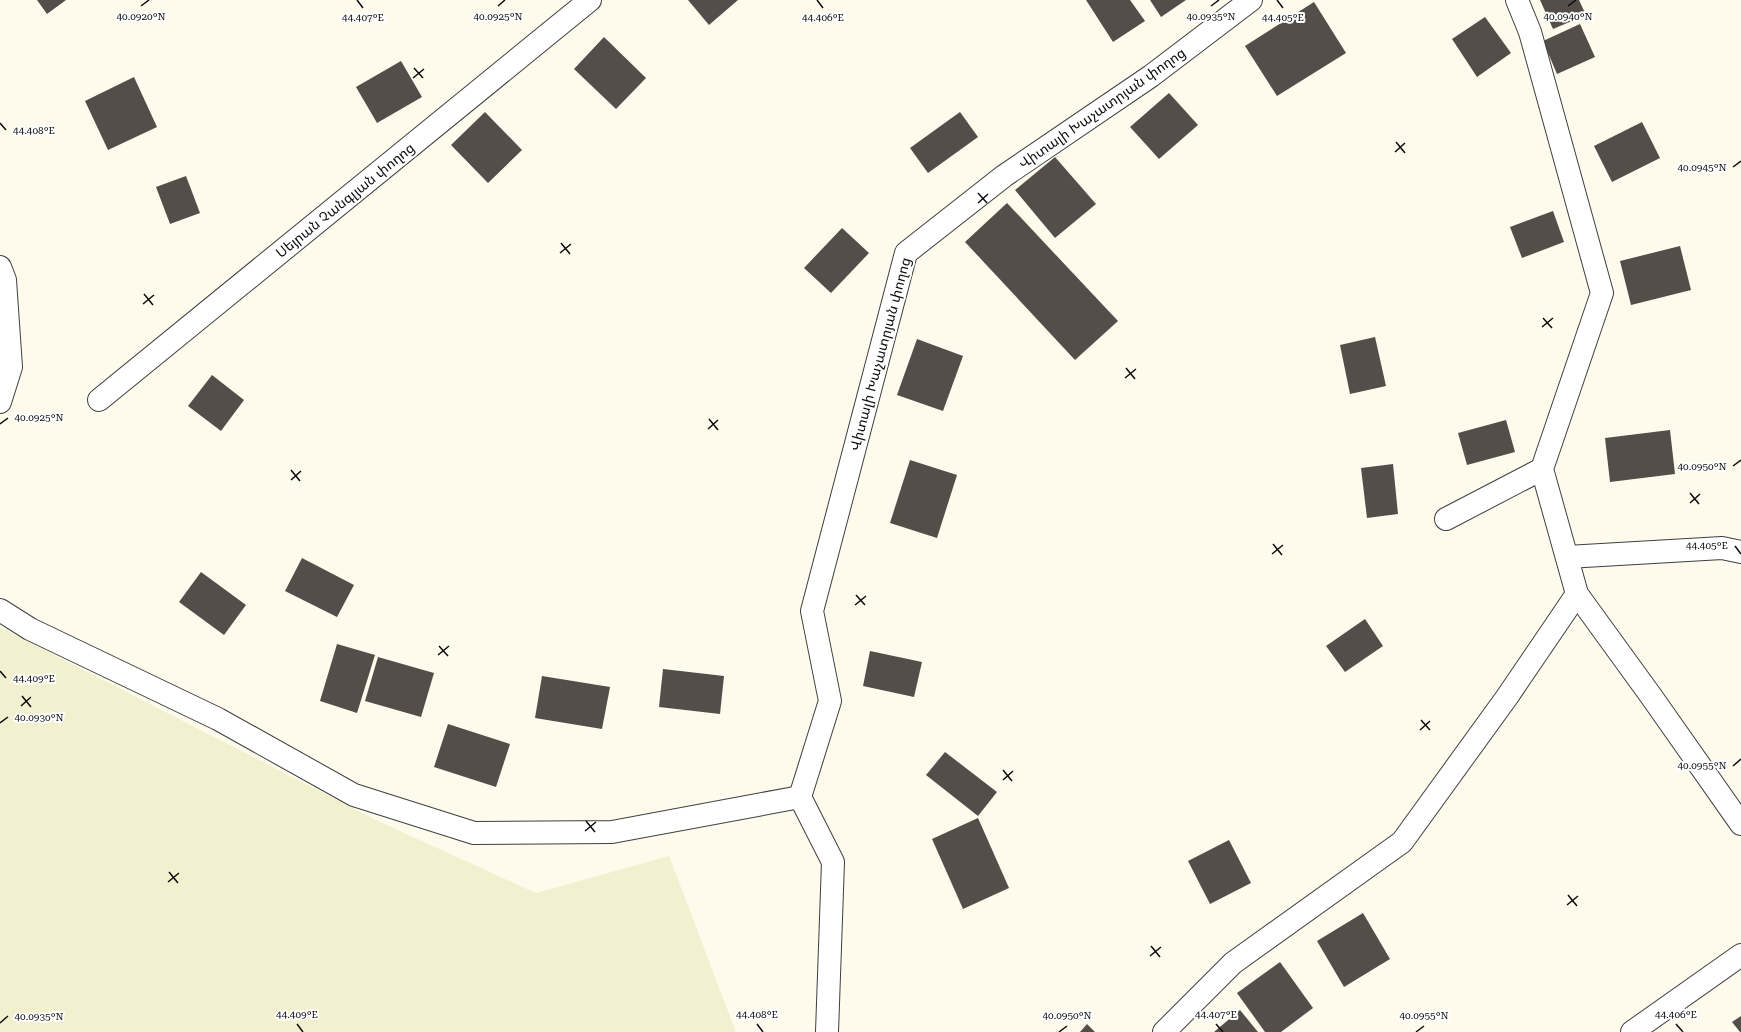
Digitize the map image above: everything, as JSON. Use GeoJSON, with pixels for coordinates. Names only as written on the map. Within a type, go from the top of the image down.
{"type":"FeatureCollection","features":[{"type":"Feature","properties":{"kind":"street","name":"Սեյրան Չանգլյան փողոց"},"geometry":{"type":"LineString","coordinates":[[99,400],[590,0]]}},
{"type":"Feature","properties":{"kind":"street","name":"Վիտալի Խաչատրյան փողոց"},"geometry":{"type":"LineString","coordinates":[[800,797],[830,701],[812,611],[906,253],[1004,176],[1151,76],[1250,0]]}},
{"type":"Feature","properties":{"kind":"street"},"geometry":{"type":"LineString","coordinates":[[1517,0],[1530,32],[1602,293],[1542,469],[1577,594],[1741,824]]}},
{"type":"Feature","properties":{"kind":"street"},"geometry":{"type":"LineString","coordinates":[[0,267],[5,280],[11,367],[0,402]]}},
{"type":"Feature","properties":{"kind":"street"},"geometry":{"type":"LineString","coordinates":[[1446,519],[1542,469]]}},
{"type":"Feature","properties":{"kind":"street"},"geometry":{"type":"LineString","coordinates":[[1567,557],[1722,548],[1741,552]]}},
{"type":"Feature","properties":{"kind":"street"},"geometry":{"type":"LineString","coordinates":[[1164,1032],[1233,963],[1402,842],[1502,703],[1577,594]]}},
{"type":"Feature","properties":{"kind":"street"},"geometry":{"type":"LineString","coordinates":[[0,610],[30,629],[218,719],[354,795],[474,833],[612,832],[800,797],[833,862],[827,1032]]}},
{"type":"Feature","properties":{"kind":"street"},"geometry":{"type":"LineString","coordinates":[[1632,1032],[1741,955]]}},
{"type":"Feature","properties":{"kind":"shaded area"},"geometry":{"type":"Polygon","coordinates":[[[0,627],[378,821],[536,893],[669,856],[736,1032],[0,1032],[0,627]]]}},
{"type":"Feature","properties":{"kind":"building"},"geometry":{"type":"Polygon","coordinates":[[[37,0],[66,0],[47,14],[37,0]]]}},
{"type":"Feature","properties":{"kind":"building"},"geometry":{"type":"Polygon","coordinates":[[[688,0],[738,0],[709,25],[688,0]]]}},
{"type":"Feature","properties":{"kind":"building"},"geometry":{"type":"Polygon","coordinates":[[[1086,0],[1130,0],[1145,21],[1113,42],[1086,0]]]}},
{"type":"Feature","properties":{"kind":"building"},"geometry":{"type":"Polygon","coordinates":[[[1150,0],[1186,0],[1161,17],[1150,0]]]}},
{"type":"Feature","properties":{"kind":"building"},"geometry":{"type":"Polygon","coordinates":[[[1540,0],[1579,0],[1586,15],[1553,29],[1540,0]]]}},
{"type":"Feature","properties":{"kind":"building"},"geometry":{"type":"Polygon","coordinates":[[[1314,2],[1346,53],[1277,96],[1245,46],[1314,2]]]}},
{"type":"Feature","properties":{"kind":"building"},"geometry":{"type":"Polygon","coordinates":[[[1485,17],[1511,53],[1477,77],[1452,39],[1485,17]]]}},
{"type":"Feature","properties":{"kind":"building"},"geometry":{"type":"Polygon","coordinates":[[[1580,24],[1595,57],[1557,74],[1543,41],[1580,24]]]}},
{"type":"Feature","properties":{"kind":"building"},"geometry":{"type":"Polygon","coordinates":[[[604,37],[646,78],[616,109],[574,69],[604,37]]]}},
{"type":"Feature","properties":{"kind":"building"},"geometry":{"type":"Polygon","coordinates":[[[401,61],[422,97],[377,123],[356,87],[401,61]]]}},
{"type":"Feature","properties":{"kind":"building"},"geometry":{"type":"Polygon","coordinates":[[[134,77],[157,127],[108,150],[85,101],[134,77]]]}},
{"type":"Feature","properties":{"kind":"building"},"geometry":{"type":"Polygon","coordinates":[[[1169,93],[1198,125],[1159,159],[1130,127],[1169,93]]]}},
{"type":"Feature","properties":{"kind":"building"},"geometry":{"type":"Polygon","coordinates":[[[485,112],[522,150],[488,183],[451,145],[485,112]]]}},
{"type":"Feature","properties":{"kind":"building"},"geometry":{"type":"Polygon","coordinates":[[[960,112],[978,137],[928,173],[910,148],[960,112]]]}},
{"type":"Feature","properties":{"kind":"building"},"geometry":{"type":"Polygon","coordinates":[[[1642,122],[1660,158],[1612,182],[1594,146],[1642,122]]]}},
{"type":"Feature","properties":{"kind":"building"},"geometry":{"type":"Polygon","coordinates":[[[1055,157],[1096,204],[1055,238],[1015,190],[1055,157]]]}},
{"type":"Feature","properties":{"kind":"building"},"geometry":{"type":"Polygon","coordinates":[[[186,176],[200,213],[170,224],[156,187],[186,176]]]}},
{"type":"Feature","properties":{"kind":"building"},"geometry":{"type":"Polygon","coordinates":[[[1007,203],[1118,321],[1075,360],[965,242],[1007,203]]]}},
{"type":"Feature","properties":{"kind":"building"},"geometry":{"type":"Polygon","coordinates":[[[1553,211],[1564,242],[1522,258],[1510,227],[1553,211]]]}},
{"type":"Feature","properties":{"kind":"building"},"geometry":{"type":"Polygon","coordinates":[[[842,228],[869,253],[831,293],[804,268],[842,228]]]}},
{"type":"Feature","properties":{"kind":"building"},"geometry":{"type":"Polygon","coordinates":[[[1680,246],[1691,290],[1631,305],[1620,261],[1680,246]]]}},
{"type":"Feature","properties":{"kind":"building"},"geometry":{"type":"Polygon","coordinates":[[[1375,337],[1386,386],[1350,394],[1340,345],[1375,337]]]}},
{"type":"Feature","properties":{"kind":"building"},"geometry":{"type":"Polygon","coordinates":[[[917,339],[963,356],[943,411],[897,395],[917,339]]]}},
{"type":"Feature","properties":{"kind":"building"},"geometry":{"type":"Polygon","coordinates":[[[212,375],[244,400],[221,431],[188,406],[212,375]]]}},
{"type":"Feature","properties":{"kind":"building"},"geometry":{"type":"Polygon","coordinates":[[[1506,420],[1515,452],[1467,465],[1458,433],[1506,420]]]}},
{"type":"Feature","properties":{"kind":"building"},"geometry":{"type":"Polygon","coordinates":[[[1670,430],[1675,474],[1610,482],[1605,438],[1670,430]]]}},
{"type":"Feature","properties":{"kind":"building"},"geometry":{"type":"Polygon","coordinates":[[[910,460],[957,475],[937,538],[890,523],[910,460]]]}},
{"type":"Feature","properties":{"kind":"building"},"geometry":{"type":"Polygon","coordinates":[[[1393,464],[1398,514],[1367,518],[1361,468],[1393,464]]]}},
{"type":"Feature","properties":{"kind":"building"},"geometry":{"type":"Polygon","coordinates":[[[302,558],[354,585],[337,617],[285,591],[302,558]]]}},
{"type":"Feature","properties":{"kind":"building"},"geometry":{"type":"Polygon","coordinates":[[[201,572],[246,605],[224,635],[179,602],[201,572]]]}},
{"type":"Feature","properties":{"kind":"building"},"geometry":{"type":"Polygon","coordinates":[[[1365,619],[1383,646],[1345,672],[1326,646],[1365,619]]]}},
{"type":"Feature","properties":{"kind":"building"},"geometry":{"type":"Polygon","coordinates":[[[337,644],[375,655],[357,713],[320,701],[337,644]]]}},
{"type":"Feature","properties":{"kind":"building"},"geometry":{"type":"Polygon","coordinates":[[[870,651],[922,662],[914,697],[863,686],[870,651]]]}},
{"type":"Feature","properties":{"kind":"building"},"geometry":{"type":"Polygon","coordinates":[[[378,657],[434,673],[421,717],[365,701],[378,657]]]}},
{"type":"Feature","properties":{"kind":"building"},"geometry":{"type":"Polygon","coordinates":[[[663,669],[724,676],[720,714],[659,707],[663,669]]]}},
{"type":"Feature","properties":{"kind":"building"},"geometry":{"type":"Polygon","coordinates":[[[542,676],[610,687],[602,729],[535,718],[542,676]]]}},
{"type":"Feature","properties":{"kind":"building"},"geometry":{"type":"Polygon","coordinates":[[[448,724],[510,744],[496,787],[434,767],[448,724]]]}},
{"type":"Feature","properties":{"kind":"building"},"geometry":{"type":"Polygon","coordinates":[[[945,752],[997,792],[978,816],[926,775],[945,752]]]}},
{"type":"Feature","properties":{"kind":"building"},"geometry":{"type":"Polygon","coordinates":[[[978,818],[1009,888],[963,909],[932,839],[978,818]]]}},
{"type":"Feature","properties":{"kind":"building"},"geometry":{"type":"Polygon","coordinates":[[[1229,840],[1251,883],[1210,904],[1188,861],[1229,840]]]}},
{"type":"Feature","properties":{"kind":"building"},"geometry":{"type":"Polygon","coordinates":[[[1363,913],[1390,959],[1344,987],[1317,941],[1363,913]]]}},
{"type":"Feature","properties":{"kind":"building"},"geometry":{"type":"Polygon","coordinates":[[[1280,962],[1313,1008],[1281,1032],[1265,1032],[1237,993],[1280,962]]]}},
{"type":"Feature","properties":{"kind":"building"},"geometry":{"type":"Polygon","coordinates":[[[1240,1010],[1258,1032],[1214,1032],[1240,1010]]]}},
{"type":"Feature","properties":{"kind":"building"},"geometry":{"type":"Polygon","coordinates":[[[1741,1016],[1741,1032],[1740,1032],[1732,1022],[1741,1016]]]}},
{"type":"Feature","properties":{"kind":"building"},"geometry":{"type":"Polygon","coordinates":[[[1087,1024],[1095,1032],[1080,1032],[1087,1024]]]}}]}
